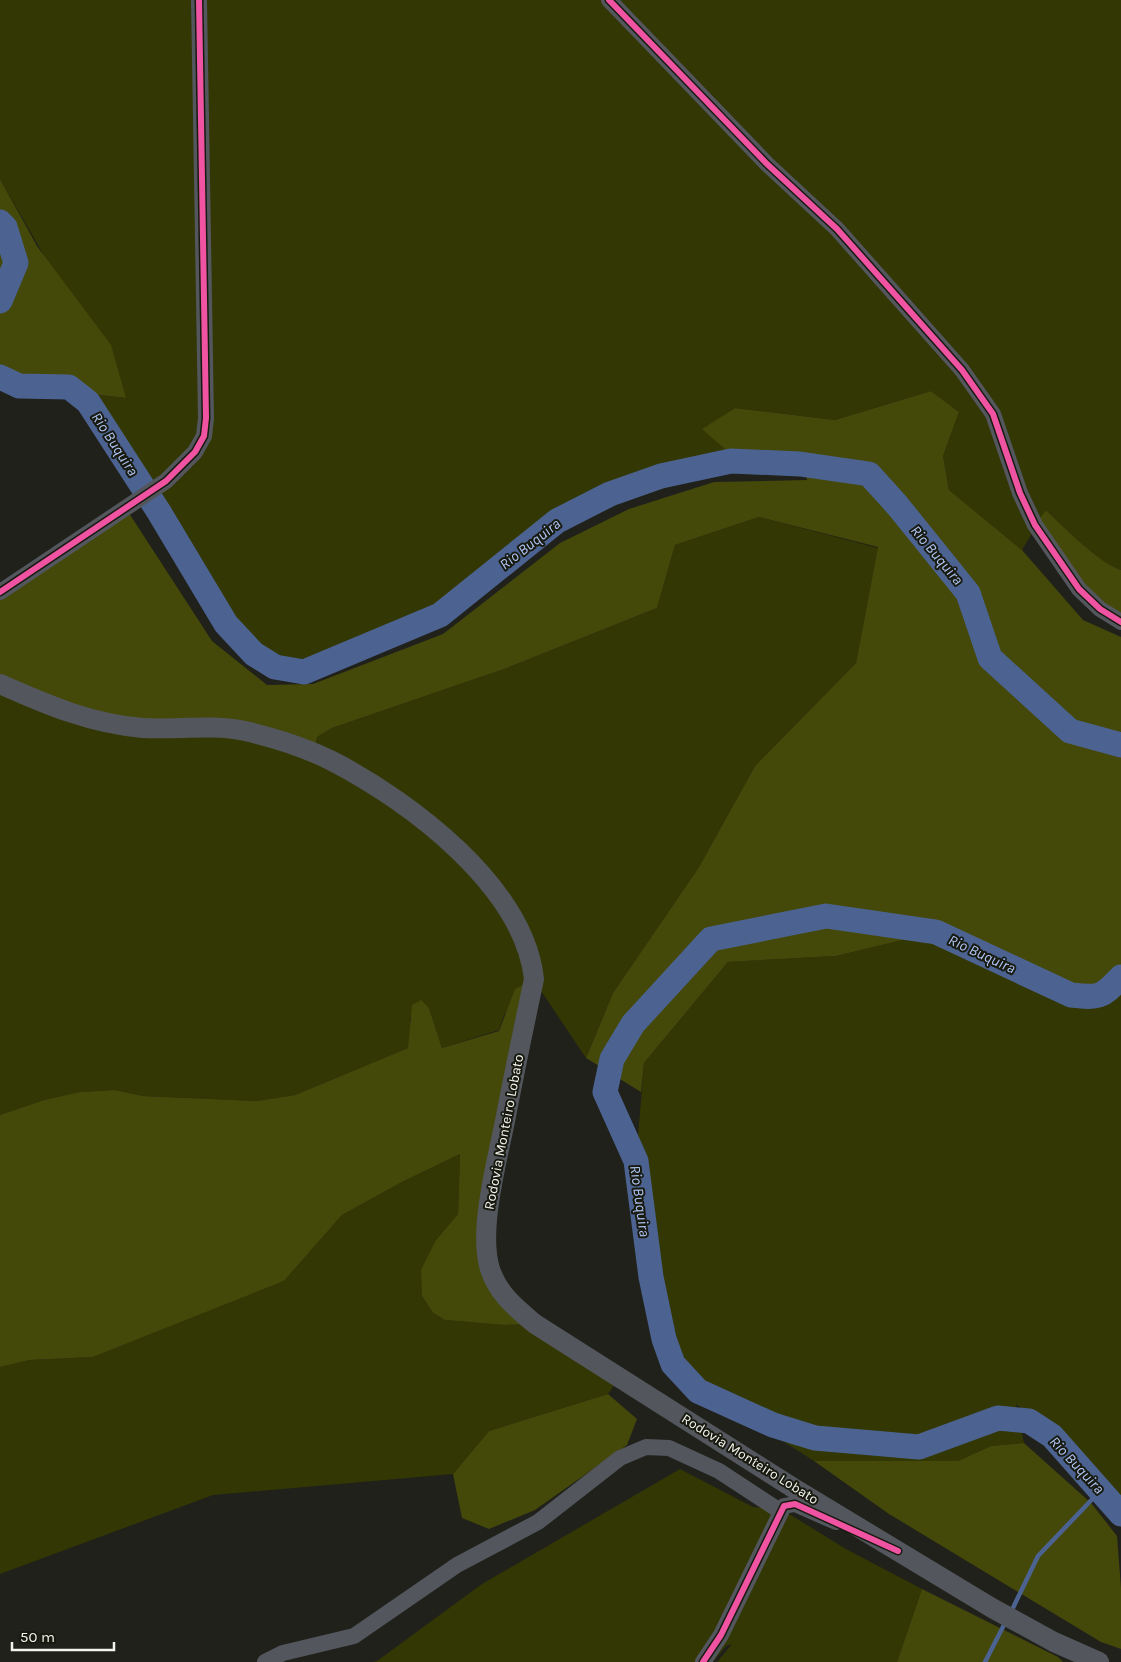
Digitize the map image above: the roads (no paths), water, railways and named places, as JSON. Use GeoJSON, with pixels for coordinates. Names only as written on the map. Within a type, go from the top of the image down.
{"type":"FeatureCollection","features":[{"type":"Feature","properties":{"kind":"main road","name":"Rodovia Monteiro Lobato"},"geometry":{"type":"LineString","coordinates":[[0,684],[60,711],[88,719],[141,728],[242,731],[314,753],[372,784],[427,824],[477,868],[501,896],[517,922],[532,960],[534,979],[488,1203],[490,1267],[499,1289],[514,1306],[536,1324],[795,1489],[1023,1626],[1099,1662]]}},
{"type":"Feature","properties":{"kind":"street"},"geometry":{"type":"LineString","coordinates":[[0,592],[166,481],[195,452],[204,436],[206,418],[199,0]]}},
{"type":"Feature","properties":{"kind":"street"},"geometry":{"type":"LineString","coordinates":[[609,0],[766,164],[837,229],[962,370],[993,414],[1020,493],[1035,525],[1079,589],[1100,609],[1121,622]]}},
{"type":"Feature","properties":{"kind":"street"},"geometry":{"type":"LineString","coordinates":[[264,1662],[283,1653],[354,1636],[457,1565],[538,1522],[620,1458],[646,1447],[669,1448],[719,1470],[780,1511]]}},
{"type":"Feature","properties":{"kind":"street"},"geometry":{"type":"LineString","coordinates":[[703,1662],[721,1635],[780,1511],[789,1503],[795,1504],[898,1551]]}},
{"type":"Feature","properties":{"kind":"waterway","name":"Rio Buquira"},"geometry":{"type":"LineString","coordinates":[[0,222],[5,227],[16,263],[0,301]]}},
{"type":"Feature","properties":{"kind":"waterway","name":"Rio Buquira"},"geometry":{"type":"LineString","coordinates":[[0,377],[19,386],[69,387],[88,402],[159,512],[226,624],[254,654],[275,667],[304,672],[440,615],[557,521],[610,494],[661,476],[731,461],[800,464],[869,474],[897,505],[968,593],[990,658],[1070,731],[1121,745]]}},
{"type":"Feature","properties":{"kind":"waterway","name":"Rio Buquira"},"geometry":{"type":"LineString","coordinates":[[1121,977],[1109,989],[1099,995],[1071,995],[936,932],[826,916],[711,939],[633,1024],[612,1059],[605,1092],[636,1161],[651,1277],[664,1339],[673,1364],[698,1391],[773,1425],[815,1438],[919,1447],[998,1418],[1029,1421],[1052,1436],[1121,1514]]}},
{"type":"Feature","properties":{"kind":"waterway"},"geometry":{"type":"LineString","coordinates":[[1011,1612],[1038,1556],[1100,1491]]}},
{"type":"Feature","properties":{"kind":"waterway"},"geometry":{"type":"LineString","coordinates":[[985,1662],[1006,1621]]}}]}
